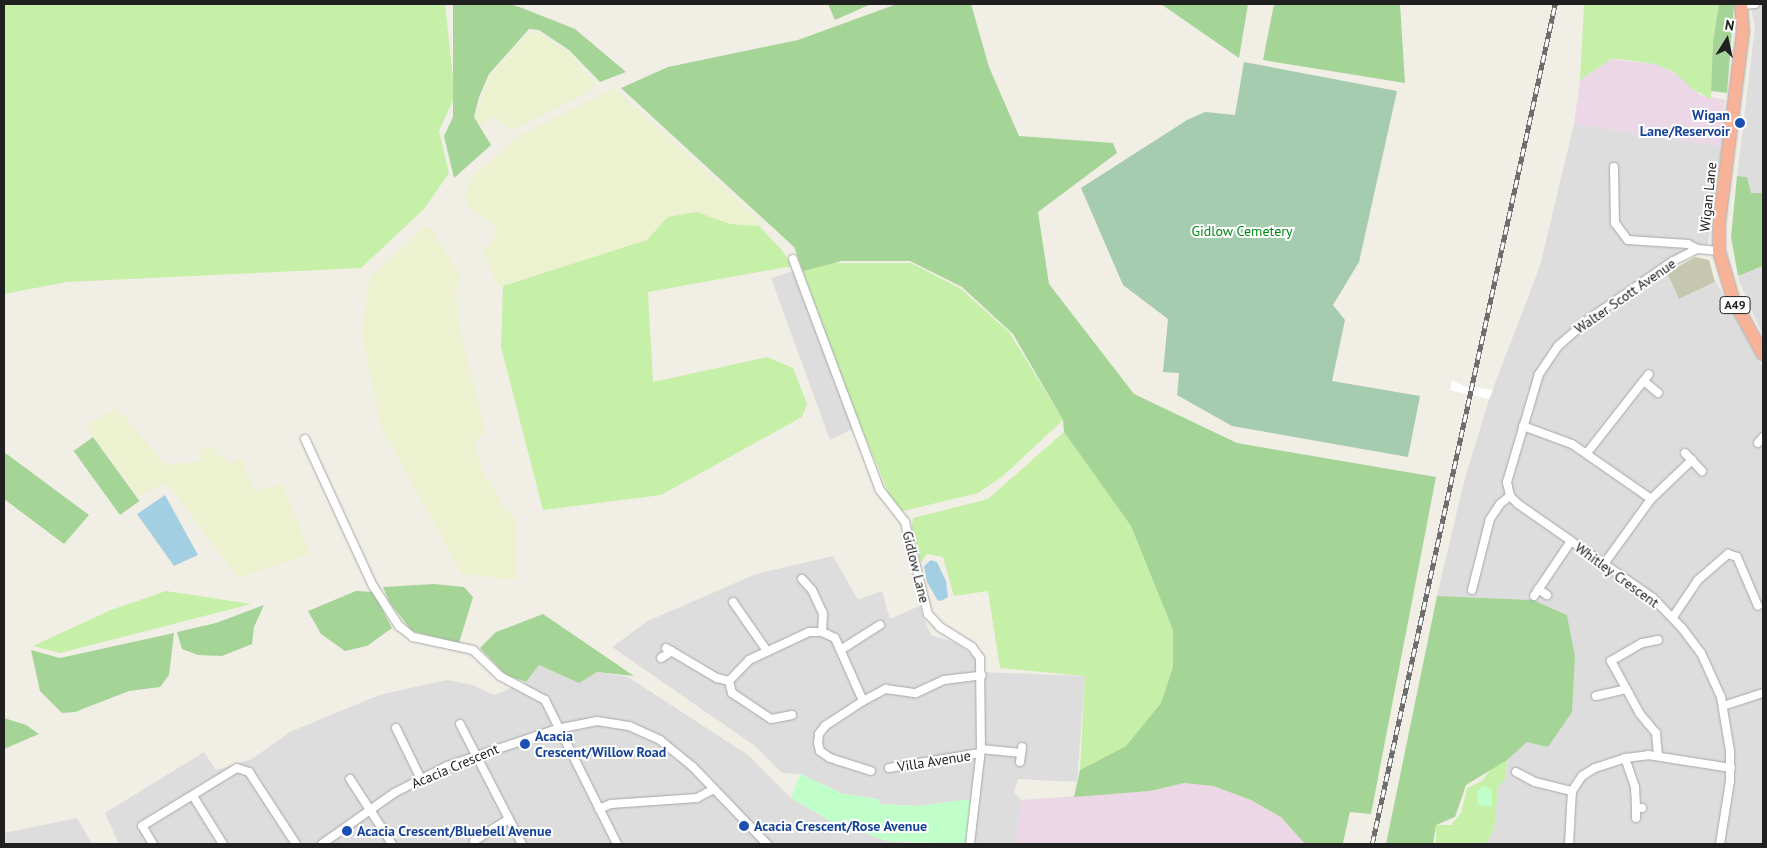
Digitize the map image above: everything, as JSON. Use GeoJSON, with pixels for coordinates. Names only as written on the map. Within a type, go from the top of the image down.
{"type":"FeatureCollection","features":[{"type":"Feature","properties":{"kind":"highway","name":"Wigan Lane"},"geometry":{"type":"LineString","coordinates":[[1741,4],[1742,31],[1719,223],[1719,250],[1733,299],[1763,354]]}},
{"type":"Feature","properties":{"kind":"street"},"geometry":{"type":"LineString","coordinates":[[1741,4],[1755,4]]}},
{"type":"Feature","properties":{"kind":"street"},"geometry":{"type":"LineString","coordinates":[[1614,167],[1615,223],[1628,240],[1688,244],[1697,249],[1719,250]]}},
{"type":"Feature","properties":{"kind":"street","name":"Walter Scott Avenue"},"geometry":{"type":"LineString","coordinates":[[1510,496],[1508,478],[1522,426],[1539,374],[1558,346],[1625,293],[1697,249]]}},
{"type":"Feature","properties":{"kind":"street","name":"Gidlow Lane"},"geometry":{"type":"LineString","coordinates":[[793,259],[880,490],[905,522],[928,614],[940,627],[976,651],[982,676],[981,751],[970,844]]}},
{"type":"Feature","properties":{"kind":"street"},"geometry":{"type":"LineString","coordinates":[[1587,453],[1624,402],[1645,382],[1649,374]]}},
{"type":"Feature","properties":{"kind":"street"},"geometry":{"type":"LineString","coordinates":[[1645,382],[1658,393]]}},
{"type":"Feature","properties":{"kind":"street"},"geometry":{"type":"LineString","coordinates":[[1522,426],[1565,440],[1587,453],[1651,499]]}},
{"type":"Feature","properties":{"kind":"street"},"geometry":{"type":"LineString","coordinates":[[305,439],[373,586],[399,626],[413,637],[473,650],[500,676],[540,694],[549,707],[557,729],[617,844]]}},
{"type":"Feature","properties":{"kind":"street"},"geometry":{"type":"LineString","coordinates":[[1685,453],[1702,471]]}},
{"type":"Feature","properties":{"kind":"street"},"geometry":{"type":"LineString","coordinates":[[1604,564],[1651,499],[1692,460]]}},
{"type":"Feature","properties":{"kind":"street"},"geometry":{"type":"LineString","coordinates":[[1472,590],[1490,519],[1500,504],[1510,496]]}},
{"type":"Feature","properties":{"kind":"street","name":"Whitley Crescent"},"geometry":{"type":"LineString","coordinates":[[1510,496],[1522,508],[1653,598],[1673,618],[1701,654],[1723,706],[1731,768],[1720,844]]}},
{"type":"Feature","properties":{"kind":"street"},"geometry":{"type":"LineString","coordinates":[[1547,595],[1536,592],[1571,541]]}},
{"type":"Feature","properties":{"kind":"street"},"geometry":{"type":"LineString","coordinates":[[1673,618],[1698,580],[1728,554],[1737,557],[1758,606]]}},
{"type":"Feature","properties":{"kind":"street"},"geometry":{"type":"LineString","coordinates":[[802,579],[812,590],[823,614],[822,632]]}},
{"type":"Feature","properties":{"kind":"street"},"geometry":{"type":"LineString","coordinates":[[733,602],[767,651]]}},
{"type":"Feature","properties":{"kind":"street"},"geometry":{"type":"LineString","coordinates":[[842,649],[880,625]]}},
{"type":"Feature","properties":{"kind":"street"},"geometry":{"type":"LineString","coordinates":[[729,681],[739,668],[767,651],[809,632],[822,632],[835,638],[842,649],[847,673],[862,701]]}},
{"type":"Feature","properties":{"kind":"street"},"geometry":{"type":"LineString","coordinates":[[1658,640],[1642,643],[1611,661],[1644,719],[1656,733],[1658,756]]}},
{"type":"Feature","properties":{"kind":"street"},"geometry":{"type":"LineString","coordinates":[[660,658],[669,649],[717,678],[729,681]]}},
{"type":"Feature","properties":{"kind":"street"},"geometry":{"type":"LineString","coordinates":[[871,771],[830,758],[820,751],[818,743],[819,734],[825,726],[862,701],[886,689],[916,693],[944,680],[982,676]]}},
{"type":"Feature","properties":{"kind":"street"},"geometry":{"type":"LineString","coordinates":[[729,681],[732,693],[771,719],[792,715]]}},
{"type":"Feature","properties":{"kind":"street"},"geometry":{"type":"LineString","coordinates":[[1596,696],[1626,689]]}},
{"type":"Feature","properties":{"kind":"street"},"geometry":{"type":"LineString","coordinates":[[1723,706],[1763,693]]}},
{"type":"Feature","properties":{"kind":"street","name":"Acacia Crescent"},"geometry":{"type":"LineString","coordinates":[[322,844],[370,809],[421,779],[476,755],[557,729],[597,721],[641,730],[676,752],[767,844]]}},
{"type":"Feature","properties":{"kind":"street"},"geometry":{"type":"LineString","coordinates":[[460,724],[522,844]]}},
{"type":"Feature","properties":{"kind":"street"},"geometry":{"type":"LineString","coordinates":[[396,728],[421,779]]}},
{"type":"Feature","properties":{"kind":"street","name":"Villa Avenue"},"geometry":{"type":"LineString","coordinates":[[889,768],[981,751],[1021,754]]}},
{"type":"Feature","properties":{"kind":"street"},"geometry":{"type":"LineString","coordinates":[[1569,844],[1572,791],[1587,772],[1625,758],[1658,756],[1703,766],[1731,768]]}},
{"type":"Feature","properties":{"kind":"street"},"geometry":{"type":"LineString","coordinates":[[1625,758],[1640,808],[1636,818]]}},
{"type":"Feature","properties":{"kind":"street"},"geometry":{"type":"LineString","coordinates":[[154,844],[142,826],[237,768],[244,768],[296,844]]}},
{"type":"Feature","properties":{"kind":"street"},"geometry":{"type":"LineString","coordinates":[[1515,772],[1535,782],[1572,791]]}},
{"type":"Feature","properties":{"kind":"street"},"geometry":{"type":"LineString","coordinates":[[350,779],[392,844]]}},
{"type":"Feature","properties":{"kind":"street"},"geometry":{"type":"LineString","coordinates":[[599,809],[610,804],[697,798],[714,789]]}},
{"type":"Feature","properties":{"kind":"street"},"geometry":{"type":"LineString","coordinates":[[193,796],[223,844]]}},
{"type":"Feature","properties":{"kind":"street"},"geometry":{"type":"LineString","coordinates":[[474,841],[509,819]]}},
{"type":"Feature","properties":{"kind":"shaded area"},"geometry":{"type":"Polygon","coordinates":[[[1750,4],[1763,4],[1763,193],[1751,193],[1747,177],[1737,176],[1755,27],[1750,4]]]}},
{"type":"Feature","properties":{"kind":"shaded area"},"geometry":{"type":"Polygon","coordinates":[[[537,32],[570,53],[595,84],[587,93],[510,131],[494,116],[482,124],[478,123],[475,118],[491,74],[528,33],[537,32]]]}},
{"type":"Feature","properties":{"kind":"shaded area"},"geometry":{"type":"Polygon","coordinates":[[[1611,59],[1655,64],[1679,75],[1700,95],[1725,100],[1722,146],[1574,124],[1580,80],[1611,59]]]}},
{"type":"Feature","properties":{"kind":"shaded area"},"geometry":{"type":"Polygon","coordinates":[[[614,88],[763,223],[759,226],[730,224],[697,212],[646,241],[499,288],[483,253],[494,238],[496,227],[469,208],[465,193],[471,178],[519,136],[614,88]]]}},
{"type":"Feature","properties":{"kind":"shaded area"},"geometry":{"type":"Polygon","coordinates":[[[1574,124],[1722,146],[1708,244],[1665,269],[1679,299],[1716,282],[1763,368],[1763,844],[1485,844],[1494,830],[1498,787],[1505,779],[1507,760],[1527,742],[1575,656],[1567,615],[1533,600],[1437,596],[1464,482],[1489,399],[1540,266],[1574,124]]]}},
{"type":"Feature","properties":{"kind":"shaded area"},"geometry":{"type":"Polygon","coordinates":[[[423,227],[431,229],[460,275],[456,291],[458,322],[485,431],[474,444],[483,472],[503,506],[515,519],[516,580],[462,574],[381,427],[362,334],[368,287],[372,276],[423,227]]]}},
{"type":"Feature","properties":{"kind":"shaded area"},"geometry":{"type":"Polygon","coordinates":[[[1695,257],[1709,260],[1715,282],[1679,299],[1667,273],[1695,257]]]}},
{"type":"Feature","properties":{"kind":"shaded area"},"geometry":{"type":"Polygon","coordinates":[[[1763,267],[1763,336],[1738,279],[1742,273],[1763,267]]]}},
{"type":"Feature","properties":{"kind":"shaded area"},"geometry":{"type":"Polygon","coordinates":[[[797,270],[859,426],[830,440],[771,278],[797,270]]]}},
{"type":"Feature","properties":{"kind":"shaded area"},"geometry":{"type":"Polygon","coordinates":[[[117,408],[165,465],[202,461],[200,448],[216,447],[217,455],[225,456],[228,463],[242,458],[255,492],[282,483],[310,554],[238,578],[166,482],[138,496],[86,426],[117,408]]]}},
{"type":"Feature","properties":{"kind":"shaded area"},"geometry":{"type":"Polygon","coordinates":[[[833,556],[858,600],[882,591],[890,619],[919,606],[931,635],[956,643],[976,658],[980,672],[1085,676],[1077,782],[1018,779],[1014,792],[1021,800],[1016,844],[973,844],[978,798],[918,806],[880,804],[878,799],[843,794],[800,774],[782,773],[755,746],[612,647],[648,621],[756,574],[833,556]]]}},
{"type":"Feature","properties":{"kind":"shaded area"},"geometry":{"type":"Polygon","coordinates":[[[539,665],[579,682],[597,672],[628,677],[748,755],[791,798],[829,820],[887,841],[917,844],[119,844],[105,813],[204,752],[216,770],[252,759],[290,732],[379,695],[447,680],[473,685],[494,695],[526,682],[539,665]]]}},
{"type":"Feature","properties":{"kind":"shaded area"},"geometry":{"type":"Polygon","coordinates":[[[1184,783],[1213,786],[1251,800],[1281,817],[1305,844],[1016,844],[1021,800],[1150,791],[1184,783]]]}},
{"type":"Feature","properties":{"kind":"shaded area"},"geometry":{"type":"Polygon","coordinates":[[[77,818],[92,844],[4,844],[4,833],[77,818]]]}},
{"type":"Feature","properties":{"kind":"green space"},"geometry":{"type":"Polygon","coordinates":[[[4,4],[445,4],[455,96],[439,131],[449,173],[424,209],[361,268],[67,282],[4,294],[4,4]]]}},
{"type":"Feature","properties":{"kind":"green space"},"geometry":{"type":"Polygon","coordinates":[[[453,4],[510,4],[522,8],[575,29],[626,72],[600,82],[569,50],[539,30],[529,29],[489,74],[479,97],[474,117],[491,145],[454,178],[444,136],[453,117],[453,4]]]}},
{"type":"Feature","properties":{"kind":"green space"},"geometry":{"type":"Polygon","coordinates":[[[828,4],[871,4],[835,20],[828,4]]]}},
{"type":"Feature","properties":{"kind":"green space"},"geometry":{"type":"Polygon","coordinates":[[[897,4],[971,4],[989,67],[1019,136],[1113,143],[1117,153],[1038,212],[1049,284],[1134,394],[1237,443],[1436,477],[1371,814],[1350,812],[1343,843],[1305,844],[1281,817],[1251,800],[1213,786],[1184,783],[1150,791],[1074,797],[1080,770],[1126,746],[1161,703],[1173,667],[1173,630],[1131,526],[1064,432],[1063,420],[1013,334],[962,287],[910,261],[842,261],[803,271],[794,247],[621,88],[668,67],[798,40],[897,4]]]}},
{"type":"Feature","properties":{"kind":"green space"},"geometry":{"type":"Polygon","coordinates":[[[1161,4],[1248,4],[1239,58],[1161,4]]]}},
{"type":"Feature","properties":{"kind":"green space"},"geometry":{"type":"Polygon","coordinates":[[[1274,4],[1400,4],[1405,83],[1263,60],[1274,4]]]}},
{"type":"Feature","properties":{"kind":"green space"},"geometry":{"type":"Polygon","coordinates":[[[1584,4],[1719,4],[1713,42],[1711,99],[1691,88],[1674,72],[1655,64],[1611,59],[1580,80],[1584,4]]]}},
{"type":"Feature","properties":{"kind":"green space"},"geometry":{"type":"Polygon","coordinates":[[[1719,4],[1734,4],[1727,93],[1711,91],[1713,42],[1719,4]]]}},
{"type":"Feature","properties":{"kind":"green space","name":"Gidlow Cemetery"},"geometry":{"type":"Polygon","coordinates":[[[1244,62],[1397,91],[1359,262],[1333,305],[1345,320],[1332,381],[1420,396],[1408,457],[1232,426],[1177,395],[1179,373],[1163,372],[1168,319],[1123,285],[1081,188],[1187,120],[1205,112],[1235,115],[1244,62]]]}},
{"type":"Feature","properties":{"kind":"green space"},"geometry":{"type":"Polygon","coordinates":[[[1737,176],[1747,177],[1751,193],[1763,193],[1763,266],[1738,276],[1731,237],[1737,176]]]}},
{"type":"Feature","properties":{"kind":"green space"},"geometry":{"type":"Polygon","coordinates":[[[697,212],[730,224],[759,226],[782,250],[792,266],[648,292],[653,382],[767,357],[793,368],[807,404],[802,417],[661,495],[543,510],[501,347],[503,286],[647,240],[668,217],[697,212]]]}},
{"type":"Feature","properties":{"kind":"green space"},"geometry":{"type":"Polygon","coordinates":[[[832,263],[911,263],[961,289],[1009,332],[1063,420],[1003,476],[978,493],[903,511],[894,506],[847,393],[803,271],[832,263]]]}},
{"type":"Feature","properties":{"kind":"green space"},"geometry":{"type":"Polygon","coordinates":[[[1064,432],[1131,526],[1173,629],[1173,667],[1161,703],[1126,746],[1080,770],[1085,676],[1000,668],[988,591],[954,596],[943,557],[927,554],[921,563],[912,528],[913,518],[988,499],[1064,432]]]}},
{"type":"Feature","properties":{"kind":"green space"},"geometry":{"type":"Polygon","coordinates":[[[93,437],[139,501],[120,515],[74,451],[93,437]]]}},
{"type":"Feature","properties":{"kind":"green space"},"geometry":{"type":"Polygon","coordinates":[[[4,452],[89,515],[64,544],[4,499],[4,452]]]}},
{"type":"Feature","properties":{"kind":"green space"},"geometry":{"type":"Polygon","coordinates":[[[434,584],[464,587],[473,597],[459,643],[412,631],[390,603],[383,587],[434,584]]]}},
{"type":"Feature","properties":{"kind":"green space"},"geometry":{"type":"Polygon","coordinates":[[[166,591],[251,604],[60,653],[33,646],[111,610],[166,591]]]}},
{"type":"Feature","properties":{"kind":"green space"},"geometry":{"type":"Polygon","coordinates":[[[356,591],[373,592],[392,628],[367,646],[345,651],[321,634],[308,611],[356,591]]]}},
{"type":"Feature","properties":{"kind":"green space"},"geometry":{"type":"Polygon","coordinates":[[[1437,596],[1533,600],[1567,615],[1575,656],[1572,712],[1548,747],[1527,742],[1507,760],[1466,785],[1455,817],[1436,825],[1433,844],[1386,844],[1437,596]]]}},
{"type":"Feature","properties":{"kind":"green space"},"geometry":{"type":"Polygon","coordinates":[[[264,605],[254,627],[252,644],[222,656],[198,655],[182,649],[177,632],[216,623],[264,605]]]}},
{"type":"Feature","properties":{"kind":"green space"},"geometry":{"type":"Polygon","coordinates":[[[543,614],[634,676],[597,672],[579,683],[539,665],[526,682],[506,675],[480,648],[496,632],[543,614]]]}},
{"type":"Feature","properties":{"kind":"green space"},"geometry":{"type":"Polygon","coordinates":[[[174,633],[169,675],[160,687],[129,691],[75,712],[62,713],[40,691],[31,650],[60,658],[174,633]]]}},
{"type":"Feature","properties":{"kind":"green space"},"geometry":{"type":"Polygon","coordinates":[[[4,718],[26,725],[39,734],[4,749],[4,718]]]}},
{"type":"Feature","properties":{"kind":"green space"},"geometry":{"type":"Polygon","coordinates":[[[1507,760],[1505,779],[1498,787],[1494,830],[1485,844],[1436,844],[1436,825],[1451,825],[1461,813],[1467,788],[1482,781],[1492,768],[1507,760]]]}},
{"type":"Feature","properties":{"kind":"green space"},"geometry":{"type":"Polygon","coordinates":[[[800,774],[843,794],[878,799],[880,804],[918,806],[971,799],[967,844],[887,841],[829,820],[791,798],[800,774]]]}},
{"type":"Feature","properties":{"kind":"green space"},"geometry":{"type":"Polygon","coordinates":[[[1482,786],[1492,789],[1492,807],[1478,805],[1477,792],[1482,786]]]}},
{"type":"Feature","properties":{"kind":"water"},"geometry":{"type":"Polygon","coordinates":[[[165,495],[198,555],[174,566],[137,514],[165,495]]]}},
{"type":"Feature","properties":{"kind":"water"},"geometry":{"type":"Polygon","coordinates":[[[931,560],[937,562],[946,581],[948,597],[943,600],[938,601],[927,582],[924,566],[931,560]]]}},
{"type":"Feature","properties":{"kind":"pier"},"geometry":{"type":"Polygon","coordinates":[[[1452,380],[1463,386],[1493,390],[1489,399],[1450,390],[1452,380]]]}},
{"type":"Feature","properties":{"kind":"railway"},"geometry":{"type":"LineString","coordinates":[[1372,844],[1555,4]]}},
{"type":"Feature","properties":{"kind":"place","name":"Wigan Lane/Reservoir"},"geometry":{"type":"Point","coordinates":[1740,123]}},
{"type":"Feature","properties":{"kind":"place","name":"Acacia Crescent/Willow Road"},"geometry":{"type":"Point","coordinates":[525,744]}},
{"type":"Feature","properties":{"kind":"place","name":"Acacia Crescent/Rose Avenue"},"geometry":{"type":"Point","coordinates":[744,826]}},
{"type":"Feature","properties":{"kind":"place","name":"Acacia Crescent/Bluebell Avenue"},"geometry":{"type":"Point","coordinates":[347,831]}}]}
